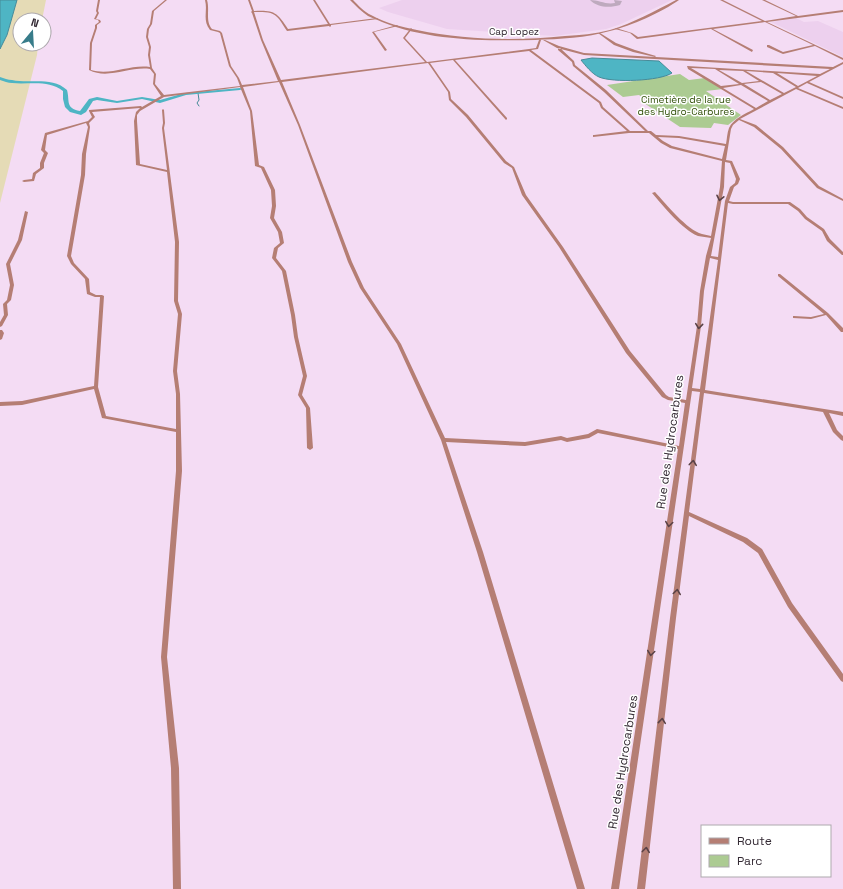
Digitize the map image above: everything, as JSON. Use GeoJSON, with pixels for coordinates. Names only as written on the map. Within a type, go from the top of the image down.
{"type":"FeatureCollection","features":[{"type":"Feature","properties":{"kind":"street"},"geometry":{"type":"LineString","coordinates":[[99,0],[98,13],[95,19],[99,20],[100,22],[96,25],[92,37],[90,70],[100,73],[140,67],[151,68]]}},
{"type":"Feature","properties":{"kind":"street"},"geometry":{"type":"LineString","coordinates":[[163,96],[154,84],[154,74],[151,68],[149,55],[150,47],[147,38],[153,11],[166,0]]}},
{"type":"Feature","properties":{"kind":"street"},"geometry":{"type":"LineString","coordinates":[[206,0],[208,6],[207,26],[211,30],[219,31],[221,33],[230,66],[242,86],[251,111],[257,166],[262,167],[273,190],[274,206],[272,218],[280,232],[282,243],[276,248],[274,258],[284,271],[294,315],[296,337],[305,376],[300,395],[308,408],[310,448]]}},
{"type":"Feature","properties":{"kind":"street"},"geometry":{"type":"LineString","coordinates":[[248,0],[262,40],[299,125],[350,262],[362,288],[399,344],[443,440],[480,552],[581,889]]}},
{"type":"Feature","properties":{"kind":"street"},"geometry":{"type":"LineString","coordinates":[[314,0],[330,26]]}},
{"type":"Feature","properties":{"kind":"street","name":"Cap Lopez"},"geometry":{"type":"LineString","coordinates":[[351,0],[362,10],[377,19],[397,26],[467,38],[504,40],[544,40],[599,33],[633,23],[678,0]]}},
{"type":"Feature","properties":{"kind":"street"},"geometry":{"type":"LineString","coordinates":[[721,0],[843,59]]}},
{"type":"Feature","properties":{"kind":"street"},"geometry":{"type":"LineString","coordinates":[[763,0],[797,16]]}},
{"type":"Feature","properties":{"kind":"street"},"geometry":{"type":"LineString","coordinates":[[665,4],[669,5]]}},
{"type":"Feature","properties":{"kind":"street"},"geometry":{"type":"LineString","coordinates":[[252,12],[270,11],[276,13],[287,30],[330,26],[377,19]]}},
{"type":"Feature","properties":{"kind":"street"},"geometry":{"type":"LineString","coordinates":[[616,29],[631,33],[637,38],[843,11]]}},
{"type":"Feature","properties":{"kind":"street"},"geometry":{"type":"LineString","coordinates":[[386,50],[373,32],[397,26]]}},
{"type":"Feature","properties":{"kind":"street"},"geometry":{"type":"LineString","coordinates":[[711,28],[752,51]]}},
{"type":"Feature","properties":{"kind":"street"},"geometry":{"type":"LineString","coordinates":[[411,29],[404,38],[428,63],[449,92],[450,99],[467,116],[505,162],[513,168],[524,195],[561,247],[628,352],[664,396],[687,402]]}},
{"type":"Feature","properties":{"kind":"street"},"geometry":{"type":"LineString","coordinates":[[599,33],[614,44],[634,51],[678,59]]}},
{"type":"Feature","properties":{"kind":"street"},"geometry":{"type":"LineString","coordinates":[[178,431],[104,416],[96,387],[102,296],[96,296],[88,293],[87,279],[72,263],[70,256],[83,175],[84,154],[89,127],[87,123],[94,117],[90,111],[142,107],[153,103],[163,96],[528,50],[537,48],[540,40]]}},
{"type":"Feature","properties":{"kind":"street"},"geometry":{"type":"LineString","coordinates":[[544,40],[558,47],[584,54],[832,68]]}},
{"type":"Feature","properties":{"kind":"street"},"geometry":{"type":"LineString","coordinates":[[768,46],[783,53],[816,46]]}},
{"type":"Feature","properties":{"kind":"street"},"geometry":{"type":"LineString","coordinates":[[558,47],[573,62],[574,66],[605,91],[647,131],[656,136],[662,142],[671,147],[724,160],[733,165],[738,178],[737,182],[732,187],[727,200],[641,889]]}},
{"type":"Feature","properties":{"kind":"street"},"geometry":{"type":"LineString","coordinates":[[528,50],[600,103],[602,107],[629,132]]}},
{"type":"Feature","properties":{"kind":"street"},"geometry":{"type":"LineString","coordinates":[[453,59],[506,119]]}},
{"type":"Feature","properties":{"kind":"street"},"geometry":{"type":"LineString","coordinates":[[738,119],[843,63]]}},
{"type":"Feature","properties":{"kind":"street"},"geometry":{"type":"LineString","coordinates":[[756,109],[688,67],[820,75]]}},
{"type":"Feature","properties":{"kind":"street"},"geometry":{"type":"LineString","coordinates":[[715,68],[771,102]]}},
{"type":"Feature","properties":{"kind":"street"},"geometry":{"type":"LineString","coordinates":[[743,70],[784,94]]}},
{"type":"Feature","properties":{"kind":"street"},"geometry":{"type":"LineString","coordinates":[[772,72],[797,87],[843,108]]}},
{"type":"Feature","properties":{"kind":"street"},"geometry":{"type":"LineString","coordinates":[[721,87],[762,81]]}},
{"type":"Feature","properties":{"kind":"street"},"geometry":{"type":"LineString","coordinates":[[807,82],[843,98]]}},
{"type":"Feature","properties":{"kind":"street"},"geometry":{"type":"LineString","coordinates":[[142,107],[134,119],[137,131],[138,165],[168,171]]}},
{"type":"Feature","properties":{"kind":"street"},"geometry":{"type":"LineString","coordinates":[[163,110],[163,128],[177,242],[176,301],[180,314],[176,371],[178,394],[179,471],[164,657],[175,768],[177,889]]}},
{"type":"Feature","properties":{"kind":"street"},"geometry":{"type":"LineString","coordinates":[[738,119],[755,126],[782,148],[818,187],[843,200]]}},
{"type":"Feature","properties":{"kind":"street","name":"Rue des Hydrocarbures"},"geometry":{"type":"LineString","coordinates":[[615,889],[708,256],[722,187],[724,160],[727,145],[732,125],[738,119]]}},
{"type":"Feature","properties":{"kind":"street"},"geometry":{"type":"LineString","coordinates":[[24,180],[33,180],[34,174],[42,168],[42,163],[46,153],[44,150],[46,134],[90,120]]}},
{"type":"Feature","properties":{"kind":"street"},"geometry":{"type":"LineString","coordinates":[[594,136],[647,131]]}},
{"type":"Feature","properties":{"kind":"street"},"geometry":{"type":"LineString","coordinates":[[656,136],[679,137],[727,145]]}},
{"type":"Feature","properties":{"kind":"street"},"geometry":{"type":"LineString","coordinates":[[654,193],[678,219],[692,231],[700,235],[712,237]]}},
{"type":"Feature","properties":{"kind":"street"},"geometry":{"type":"LineString","coordinates":[[727,200],[732,202],[789,203],[823,230],[828,240],[843,254]]}},
{"type":"Feature","properties":{"kind":"street"},"geometry":{"type":"LineString","coordinates":[[0,326],[6,315],[5,304],[9,300],[12,285],[8,264],[20,240],[26,212]]}},
{"type":"Feature","properties":{"kind":"street"},"geometry":{"type":"LineString","coordinates":[[708,256],[720,259]]}},
{"type":"Feature","properties":{"kind":"street"},"geometry":{"type":"LineString","coordinates":[[779,275],[827,314],[843,331]]}},
{"type":"Feature","properties":{"kind":"street"},"geometry":{"type":"LineString","coordinates":[[794,317],[811,318],[827,314]]}},
{"type":"Feature","properties":{"kind":"street"},"geometry":{"type":"LineString","coordinates":[[0,331],[2,333],[0,339]]}},
{"type":"Feature","properties":{"kind":"street"},"geometry":{"type":"LineString","coordinates":[[0,404],[22,403],[96,387]]}},
{"type":"Feature","properties":{"kind":"street"},"geometry":{"type":"LineString","coordinates":[[689,389],[843,414]]}},
{"type":"Feature","properties":{"kind":"street"},"geometry":{"type":"LineString","coordinates":[[825,411],[835,431],[843,439]]}},
{"type":"Feature","properties":{"kind":"street"},"geometry":{"type":"LineString","coordinates":[[443,440],[525,444],[561,438],[567,440],[590,436],[596,431],[681,448]]}},
{"type":"Feature","properties":{"kind":"street"},"geometry":{"type":"LineString","coordinates":[[687,514],[745,540],[760,551],[790,605],[843,679]]}},
{"type":"Feature","properties":{"kind":"shaded area"},"geometry":{"type":"Polygon","coordinates":[[[402,0],[672,0],[621,24],[606,29],[554,36],[447,29],[379,8],[402,0]]]}},
{"type":"Feature","properties":{"kind":"shaded area"},"geometry":{"type":"Polygon","coordinates":[[[796,18],[804,22],[818,21],[843,32],[843,57],[771,22],[796,18]]]}},
{"type":"Feature","properties":{"kind":"green space","name":"Cimetière de la rue des Hydro-Carbures"},"geometry":{"type":"Polygon","coordinates":[[[680,74],[689,80],[705,78],[723,89],[706,91],[741,115],[728,125],[714,123],[711,128],[680,127],[644,103],[649,102],[639,95],[623,97],[607,85],[680,74]]]}},
{"type":"Feature","properties":{"kind":"sand"},"geometry":{"type":"Polygon","coordinates":[[[17,0],[46,0],[44,12],[14,12],[17,0]]]}},
{"type":"Feature","properties":{"kind":"sand"},"geometry":{"type":"Polygon","coordinates":[[[12,18],[12,52],[37,52],[0,203],[0,49],[7,35],[12,18]]]}},
{"type":"Feature","properties":{"kind":"water"},"geometry":{"type":"Polygon","coordinates":[[[0,0],[17,0],[14,12],[12,12],[7,35],[0,49],[0,0]]]}},
{"type":"Feature","properties":{"kind":"water"},"geometry":{"type":"Polygon","coordinates":[[[592,58],[659,61],[672,73],[658,78],[636,80],[606,79],[594,74],[581,60],[592,58]]]}},
{"type":"Feature","properties":{"kind":"waterway"},"geometry":{"type":"LineString","coordinates":[[0,78],[12,82],[44,82],[61,87],[65,90],[67,106],[72,111],[81,113],[91,100],[97,98],[117,102],[142,98],[160,102],[185,94],[240,89]]}},
{"type":"Feature","properties":{"kind":"waterway"},"geometry":{"type":"LineString","coordinates":[[198,93],[199,100],[197,103],[199,106]]}},
{"type":"Feature","properties":{"kind":"taxiway"},"geometry":{"type":"LineString","coordinates":[[593,0],[605,5],[618,4],[619,1],[617,0]]}}]}
